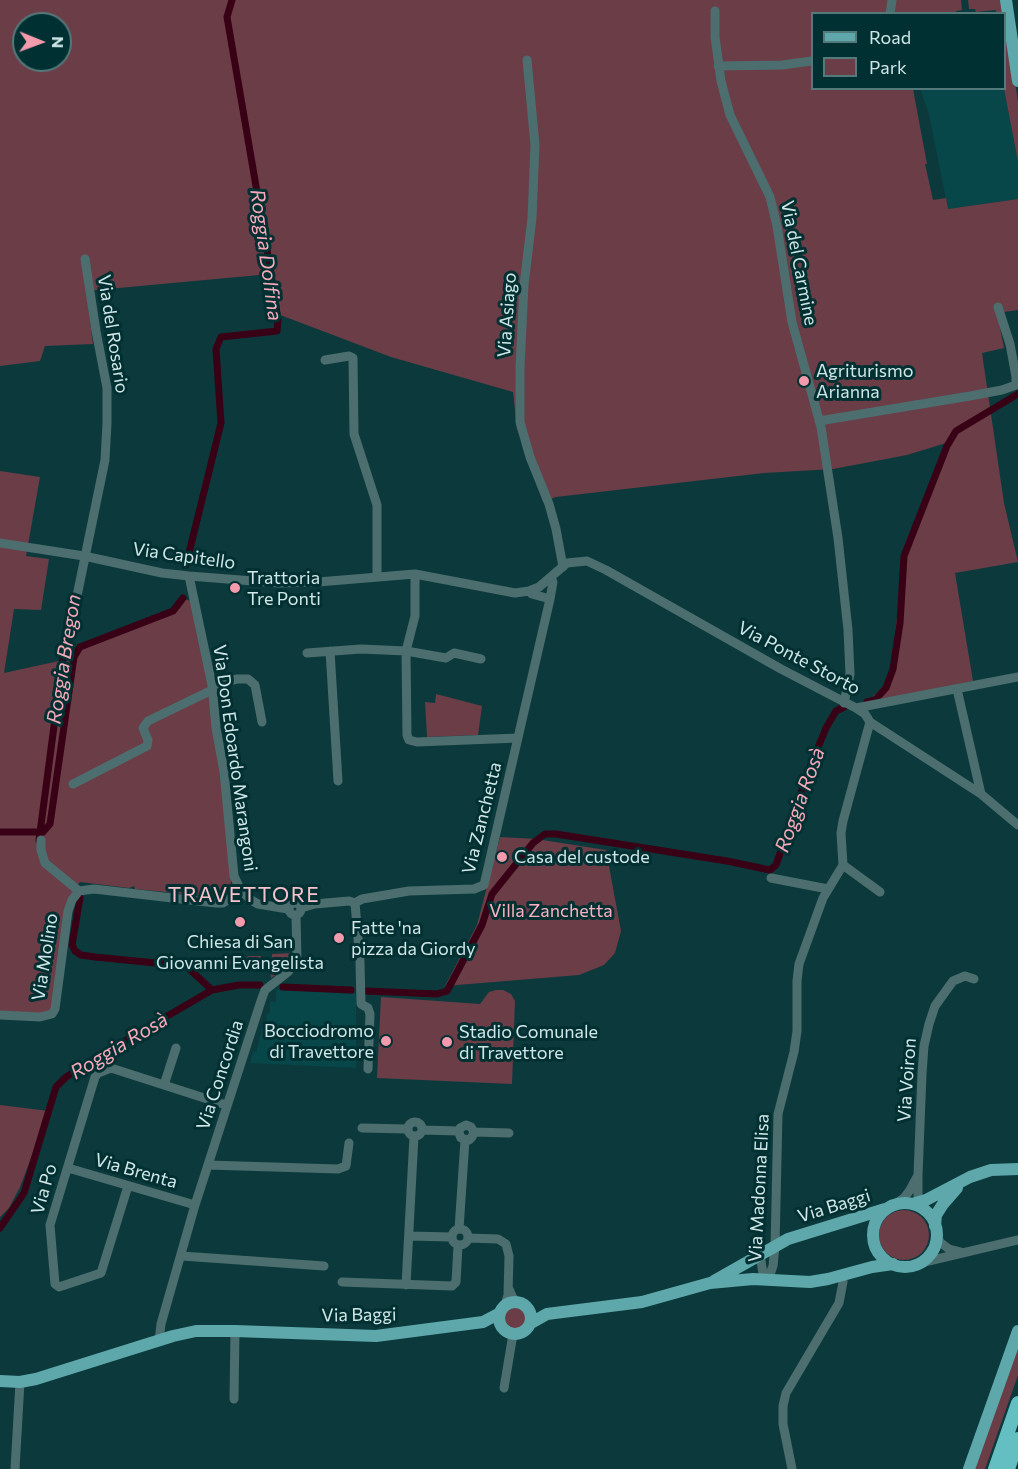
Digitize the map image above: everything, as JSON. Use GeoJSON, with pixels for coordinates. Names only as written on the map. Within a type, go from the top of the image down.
{"type":"FeatureCollection","features":[{"type":"Feature","properties":{"kind":"highway"},"geometry":{"type":"LineString","coordinates":[[995,1469],[1018,1403]]}},
{"type":"Feature","properties":{"kind":"highway"},"geometry":{"type":"LineString","coordinates":[[1008,1469],[1018,1439]]}},
{"type":"Feature","properties":{"kind":"main road"},"geometry":{"type":"LineString","coordinates":[[1006,0],[1018,81]]}},
{"type":"Feature","properties":{"kind":"main road"},"geometry":{"type":"LineString","coordinates":[[1014,0],[1018,28]]}},
{"type":"Feature","properties":{"kind":"main road","name":"Via Baggi"},"geometry":{"type":"LineString","coordinates":[[710,1283],[788,1239],[891,1207],[918,1204],[969,1177],[991,1170],[1018,1169]]}},
{"type":"Feature","properties":{"kind":"main road","name":"Via Baggi"},"geometry":{"type":"LineString","coordinates":[[483,1322],[507,1330],[526,1330],[530,1316],[642,1302],[710,1283],[768,1280],[810,1282],[872,1267],[916,1264],[930,1253],[935,1245],[936,1215],[951,1194],[969,1177]]}},
{"type":"Feature","properties":{"kind":"main road"},"geometry":{"type":"LineString","coordinates":[[918,1204],[932,1219],[936,1231]]}},
{"type":"Feature","properties":{"kind":"main road","name":"Via Baggi"},"geometry":{"type":"LineString","coordinates":[[891,1207],[876,1221],[873,1238],[879,1254],[893,1264]]}},
{"type":"Feature","properties":{"kind":"main road"},"geometry":{"type":"LineString","coordinates":[[507,1330],[500,1320],[508,1307],[530,1316]]}},
{"type":"Feature","properties":{"kind":"main road","name":"Via Baggi"},"geometry":{"type":"LineString","coordinates":[[0,1382],[20,1382],[196,1332],[235,1331],[376,1336],[483,1322],[496,1317],[508,1307]]}},
{"type":"Feature","properties":{"kind":"main road"},"geometry":{"type":"LineString","coordinates":[[969,1469],[1018,1331]]}},
{"type":"Feature","properties":{"kind":"street","name":"Via del Carmine"},"geometry":{"type":"LineString","coordinates":[[715,11],[718,66],[730,115],[770,197],[777,226],[792,322],[819,421],[838,538],[848,630],[850,674],[844,703]]}},
{"type":"Feature","properties":{"kind":"street","name":"Via Asiago"},"geometry":{"type":"LineString","coordinates":[[527,60],[535,145],[532,218],[524,285],[520,422],[530,457],[549,504],[556,529],[562,567]]}},
{"type":"Feature","properties":{"kind":"street"},"geometry":{"type":"LineString","coordinates":[[718,66],[782,65],[811,61]]}},
{"type":"Feature","properties":{"kind":"street","name":"Via del Rosario"},"geometry":{"type":"LineString","coordinates":[[84,556],[105,460],[107,423],[107,388],[85,259]]}},
{"type":"Feature","properties":{"kind":"street"},"geometry":{"type":"LineString","coordinates":[[819,421],[981,394],[1016,385],[1010,344],[998,307]]}},
{"type":"Feature","properties":{"kind":"street"},"geometry":{"type":"LineString","coordinates":[[325,360],[353,357],[354,434],[377,504],[377,576]]}},
{"type":"Feature","properties":{"kind":"street","name":"Via Capitello"},"geometry":{"type":"LineString","coordinates":[[0,543],[189,576],[279,582],[318,582],[415,574],[515,593],[529,591],[550,599]]}},
{"type":"Feature","properties":{"kind":"street"},"geometry":{"type":"LineString","coordinates":[[70,625],[84,556]]}},
{"type":"Feature","properties":{"kind":"street","name":"Via Ponte Storto"},"geometry":{"type":"LineString","coordinates":[[562,567],[567,563],[580,561],[598,565],[856,708],[865,714],[870,722],[981,794],[1018,825]]}},
{"type":"Feature","properties":{"kind":"street"},"geometry":{"type":"LineString","coordinates":[[529,591],[551,578],[562,567]]}},
{"type":"Feature","properties":{"kind":"street"},"geometry":{"type":"LineString","coordinates":[[415,574],[414,620],[406,651],[407,735],[409,740],[417,742],[518,738]]}},
{"type":"Feature","properties":{"kind":"street","name":"Via Don Edoardo Marangoni"},"geometry":{"type":"LineString","coordinates":[[189,576],[212,687],[224,772],[234,876],[241,891],[258,904],[295,911]]}},
{"type":"Feature","properties":{"kind":"street","name":"Via Zanchetta"},"geometry":{"type":"LineString","coordinates":[[295,911],[315,904],[349,901],[355,903],[362,899],[393,893],[455,888],[474,889],[484,885],[550,599],[553,582],[551,578]]}},
{"type":"Feature","properties":{"kind":"street"},"geometry":{"type":"LineString","coordinates":[[307,653],[361,649],[406,651],[446,658],[454,653],[481,659]]}},
{"type":"Feature","properties":{"kind":"street"},"geometry":{"type":"LineString","coordinates":[[330,651],[338,781]]}},
{"type":"Feature","properties":{"kind":"street"},"geometry":{"type":"LineString","coordinates":[[856,708],[1018,677]]}},
{"type":"Feature","properties":{"kind":"street"},"geometry":{"type":"LineString","coordinates":[[73,784],[147,746],[148,740],[143,728],[148,721],[212,687],[237,679],[248,679],[255,685],[262,722]]}},
{"type":"Feature","properties":{"kind":"street"},"geometry":{"type":"LineString","coordinates":[[957,689],[981,794]]}},
{"type":"Feature","properties":{"kind":"street"},"geometry":{"type":"LineString","coordinates":[[870,722],[841,833],[843,865],[880,892]]}},
{"type":"Feature","properties":{"kind":"street"},"geometry":{"type":"LineString","coordinates":[[41,840],[45,863],[79,891],[94,889],[223,903],[241,891]]}},
{"type":"Feature","properties":{"kind":"street","name":"Via Madonna Elisa"},"geometry":{"type":"LineString","coordinates":[[768,1280],[773,1266],[775,1246],[778,1114],[797,1031],[799,964],[828,889],[843,865]]}},
{"type":"Feature","properties":{"kind":"street"},"geometry":{"type":"LineString","coordinates":[[771,878],[828,889]]}},
{"type":"Feature","properties":{"kind":"street","name":"Via Molino"},"geometry":{"type":"LineString","coordinates":[[0,1015],[40,1017],[52,1014],[55,1009],[68,911],[79,891]]}},
{"type":"Feature","properties":{"kind":"street"},"geometry":{"type":"LineString","coordinates":[[355,903],[361,1004],[368,1008],[370,1014],[368,1069]]}},
{"type":"Feature","properties":{"kind":"street","name":"Via Concordia"},"geometry":{"type":"LineString","coordinates":[[159,1341],[161,1324],[195,1205],[265,990],[288,972],[297,959],[295,911]]}},
{"type":"Feature","properties":{"kind":"street","name":"Via Voiron"},"geometry":{"type":"LineString","coordinates":[[918,1204],[922,1074],[924,1046],[929,1024],[935,1006],[953,981],[965,976],[974,979]]}},
{"type":"Feature","properties":{"kind":"street"},"geometry":{"type":"LineString","coordinates":[[164,1085],[176,1048]]}},
{"type":"Feature","properties":{"kind":"street","name":"Via Po"},"geometry":{"type":"LineString","coordinates":[[128,1186],[101,1273],[59,1287],[55,1284],[50,1225],[98,1073],[111,1068],[226,1105]]}},
{"type":"Feature","properties":{"kind":"street"},"geometry":{"type":"LineString","coordinates":[[459,1229],[462,1126],[471,1127],[474,1132],[510,1133]]}},
{"type":"Feature","properties":{"kind":"street"},"geometry":{"type":"LineString","coordinates":[[362,1128],[462,1135]]}},
{"type":"Feature","properties":{"kind":"street"},"geometry":{"type":"LineString","coordinates":[[406,1285],[414,1132]]}},
{"type":"Feature","properties":{"kind":"street"},"geometry":{"type":"LineString","coordinates":[[208,1165],[338,1169],[346,1166],[349,1143]]}},
{"type":"Feature","properties":{"kind":"street","name":"Via Brenta"},"geometry":{"type":"LineString","coordinates":[[68,1168],[195,1205]]}},
{"type":"Feature","properties":{"kind":"street"},"geometry":{"type":"LineString","coordinates":[[891,1207],[904,1198],[918,1175]]}},
{"type":"Feature","properties":{"kind":"street"},"geometry":{"type":"LineString","coordinates":[[918,1188],[927,1195],[934,1196]]}},
{"type":"Feature","properties":{"kind":"street"},"geometry":{"type":"LineString","coordinates":[[451,1237],[455,1230],[465,1230],[468,1238],[465,1244],[458,1246]]}},
{"type":"Feature","properties":{"kind":"street"},"geometry":{"type":"LineString","coordinates":[[936,1231],[941,1243],[949,1249],[964,1252]]}},
{"type":"Feature","properties":{"kind":"street"},"geometry":{"type":"LineString","coordinates":[[409,1236],[451,1237]]}},
{"type":"Feature","properties":{"kind":"street"},"geometry":{"type":"LineString","coordinates":[[451,1237],[454,1244],[458,1246]]}},
{"type":"Feature","properties":{"kind":"street"},"geometry":{"type":"LineString","coordinates":[[468,1238],[498,1239],[506,1244],[509,1256],[508,1287],[513,1298],[508,1307]]}},
{"type":"Feature","properties":{"kind":"street","name":"Via Baggi"},"geometry":{"type":"LineString","coordinates":[[916,1264],[1018,1240]]}},
{"type":"Feature","properties":{"kind":"street"},"geometry":{"type":"LineString","coordinates":[[342,1282],[454,1285],[458,1246]]}},
{"type":"Feature","properties":{"kind":"street"},"geometry":{"type":"LineString","coordinates":[[760,1254],[763,1274],[768,1280]]}},
{"type":"Feature","properties":{"kind":"street"},"geometry":{"type":"LineString","coordinates":[[182,1256],[324,1266]]}},
{"type":"Feature","properties":{"kind":"street"},"geometry":{"type":"LineString","coordinates":[[792,1469],[783,1424],[786,1393],[839,1303],[842,1275]]}},
{"type":"Feature","properties":{"kind":"street"},"geometry":{"type":"LineString","coordinates":[[504,1388],[507,1330]]}},
{"type":"Feature","properties":{"kind":"street"},"geometry":{"type":"LineString","coordinates":[[234,1398],[235,1331]]}},
{"type":"Feature","properties":{"kind":"street"},"geometry":{"type":"LineString","coordinates":[[15,1469],[20,1382]]}},
{"type":"Feature","properties":{"kind":"shaded area"},"geometry":{"type":"Polygon","coordinates":[[[920,90],[1004,90],[1018,162],[1018,199],[948,209],[929,114],[920,90]]]}},
{"type":"Feature","properties":{"kind":"shaded area"},"geometry":{"type":"Polygon","coordinates":[[[276,989],[356,994],[356,1068],[250,1063],[253,1051],[256,1052],[263,1025],[266,1025],[267,1014],[270,1013],[270,1002],[276,1002],[276,989]]]}},
{"type":"Feature","properties":{"kind":"green space"},"geometry":{"type":"Polygon","coordinates":[[[0,0],[890,0],[887,12],[811,12],[811,90],[913,90],[933,200],[946,198],[948,209],[1018,199],[1018,310],[997,313],[1004,348],[982,353],[1004,503],[1018,562],[955,573],[973,681],[879,703],[873,696],[884,687],[891,671],[905,544],[946,443],[907,455],[833,469],[764,473],[556,497],[543,502],[517,429],[513,392],[391,357],[275,313],[270,274],[86,291],[93,344],[45,346],[40,361],[0,366],[0,0]]]}},
{"type":"Feature","properties":{"kind":"green space"},"geometry":{"type":"Polygon","coordinates":[[[896,0],[961,0],[962,10],[956,12],[893,12],[896,0]]]}},
{"type":"Feature","properties":{"kind":"green space"},"geometry":{"type":"Polygon","coordinates":[[[968,0],[1002,0],[1005,12],[996,12],[996,10],[976,12],[975,9],[969,9],[968,0]]]}},
{"type":"Feature","properties":{"kind":"green space"},"geometry":{"type":"Polygon","coordinates":[[[1006,21],[1018,102],[1018,162],[1004,90],[1006,90],[1006,21]]]}},
{"type":"Feature","properties":{"kind":"green space"},"geometry":{"type":"Polygon","coordinates":[[[0,471],[40,477],[26,556],[49,559],[41,610],[14,609],[4,673],[77,657],[84,645],[180,608],[184,599],[194,602],[210,681],[208,697],[211,696],[233,872],[230,888],[215,897],[135,889],[134,886],[129,888],[80,882],[76,887],[55,1008],[47,1014],[0,1011],[0,471]]]}},
{"type":"Feature","properties":{"kind":"green space"},"geometry":{"type":"Polygon","coordinates":[[[436,694],[482,706],[478,735],[427,737],[425,702],[435,703],[436,694]]]}},
{"type":"Feature","properties":{"kind":"green space","name":"Villa Zanchetta"},"geometry":{"type":"Polygon","coordinates":[[[500,837],[536,839],[606,850],[621,931],[615,953],[604,965],[579,975],[445,986],[477,925],[500,837]]]}},
{"type":"Feature","properties":{"kind":"green space"},"geometry":{"type":"Polygon","coordinates":[[[293,953],[285,969],[271,978],[272,954],[293,953]]]}},
{"type":"Feature","properties":{"kind":"green space"},"geometry":{"type":"Polygon","coordinates":[[[248,956],[261,956],[262,963],[226,965],[227,960],[240,957],[245,960],[248,956]]]}},
{"type":"Feature","properties":{"kind":"green space","name":"Stadio Comunale di Travettore"},"geometry":{"type":"Polygon","coordinates":[[[503,990],[511,994],[515,1001],[512,1084],[377,1078],[381,997],[480,1004],[489,992],[503,990]]]}},
{"type":"Feature","properties":{"kind":"green space"},"geometry":{"type":"Polygon","coordinates":[[[0,1105],[49,1111],[20,1187],[9,1208],[0,1217],[0,1105]]]}},
{"type":"Feature","properties":{"kind":"green space"},"geometry":{"type":"Polygon","coordinates":[[[899,1210],[909,1210],[922,1217],[929,1230],[929,1240],[922,1253],[909,1260],[899,1260],[890,1256],[883,1249],[879,1240],[879,1230],[883,1221],[890,1214],[899,1210]]]}},
{"type":"Feature","properties":{"kind":"green space"},"geometry":{"type":"Polygon","coordinates":[[[515,1306],[520,1307],[526,1313],[526,1323],[520,1329],[515,1330],[510,1329],[504,1323],[503,1318],[504,1313],[510,1307],[515,1306]]]}},
{"type":"Feature","properties":{"kind":"green space"},"geometry":{"type":"Polygon","coordinates":[[[1018,1344],[1018,1375],[985,1469],[974,1469],[1018,1344]]]}},
{"type":"Feature","properties":{"kind":"waterway","name":"Roggia Dolfina"},"geometry":{"type":"LineString","coordinates":[[186,565],[221,423],[216,349],[221,337],[277,331],[278,320],[227,17],[232,0]]}},
{"type":"Feature","properties":{"kind":"waterway","name":"Roggia Rosà"},"geometry":{"type":"LineString","coordinates":[[867,702],[875,700],[886,688],[893,669],[900,623],[904,556],[947,446],[956,431],[1018,394]]}},
{"type":"Feature","properties":{"kind":"waterway","name":"Roggia Dolfina"},"geometry":{"type":"LineString","coordinates":[[0,832],[43,832],[50,824],[74,657],[80,647],[173,611],[183,598]]}},
{"type":"Feature","properties":{"kind":"waterway","name":"Roggia Bregon"},"geometry":{"type":"LineString","coordinates":[[39,840],[68,620]]}},
{"type":"Feature","properties":{"kind":"waterway","name":"Roggia Rosà"},"geometry":{"type":"LineString","coordinates":[[367,991],[437,994],[447,991],[482,925],[492,894],[533,843],[545,834],[727,861],[770,870],[776,865],[826,728],[836,711],[844,707]]}},
{"type":"Feature","properties":{"kind":"waterway","name":"Roggia Bregon"},"geometry":{"type":"LineString","coordinates":[[80,898],[72,945],[75,951],[81,955],[95,957],[186,966],[212,990]]}},
{"type":"Feature","properties":{"kind":"waterway","name":"Roggia Rosà"},"geometry":{"type":"LineString","coordinates":[[0,1228],[24,1193],[56,1087],[66,1077],[212,990],[239,985],[260,985]]}},
{"type":"Feature","properties":{"kind":"waterway","name":"Roggia Rosà"},"geometry":{"type":"LineString","coordinates":[[283,987],[351,990]]}},
{"type":"Feature","properties":{"kind":"place","name":"Agriturismo Arianna"},"geometry":{"type":"Point","coordinates":[804,381]}},
{"type":"Feature","properties":{"kind":"place","name":"Trattoria Tre Ponti"},"geometry":{"type":"Point","coordinates":[235,588]}},
{"type":"Feature","properties":{"kind":"place","name":"Casa del custode"},"geometry":{"type":"Point","coordinates":[502,857]}},
{"type":"Feature","properties":{"kind":"place","name":"Chiesa di San Giovanni Evangelista"},"geometry":{"type":"Point","coordinates":[240,922]}},
{"type":"Feature","properties":{"kind":"place","name":"Fatte 'na pizza da Giordy"},"geometry":{"type":"Point","coordinates":[339,938]}},
{"type":"Feature","properties":{"kind":"place","name":"Bocciodromo di Travettore"},"geometry":{"type":"Point","coordinates":[386,1041]}},
{"type":"Feature","properties":{"kind":"place","name":"Stadio Comunale di Travettore"},"geometry":{"type":"Point","coordinates":[447,1042]}},
{"type":"Feature","properties":{"kind":"district","name":"TRAVETTORE"},"geometry":{"type":"Point","coordinates":[244,895]}}]}
